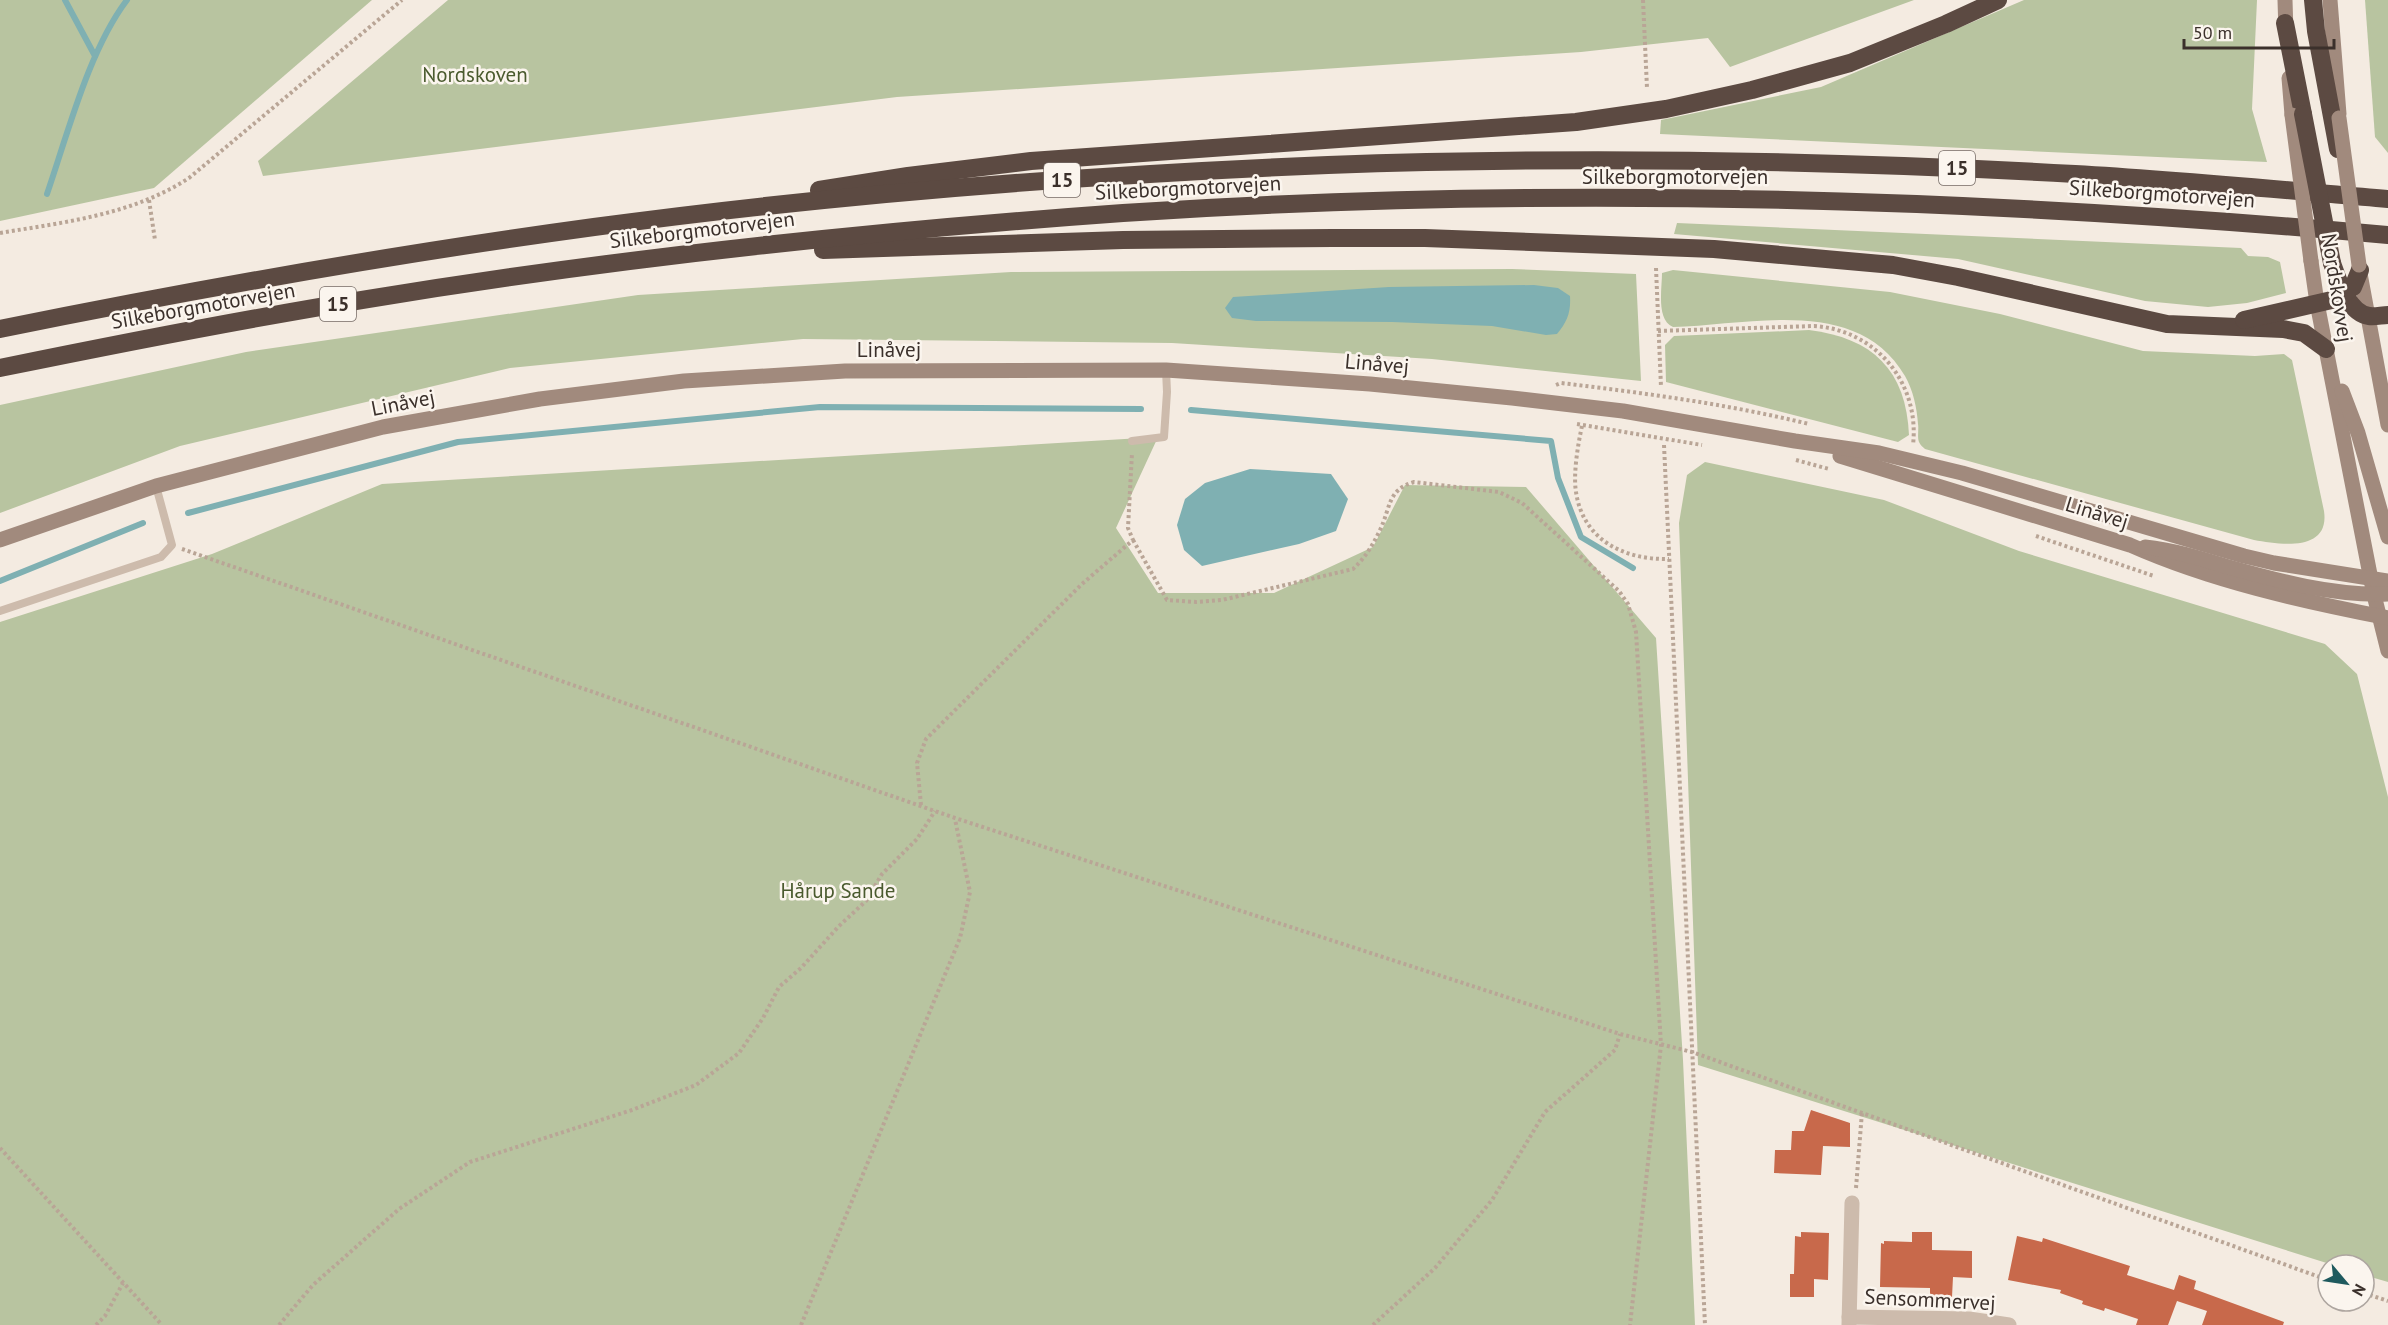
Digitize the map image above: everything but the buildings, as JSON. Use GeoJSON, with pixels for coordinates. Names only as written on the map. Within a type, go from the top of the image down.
{"type":"FeatureCollection","features":[{"type":"Feature","properties":{"kind":"highway"},"geometry":{"type":"LineString","coordinates":[[601,226],[908,176],[1031,161],[1576,122],[1666,109],[1752,90],[1850,63],[1998,0]]}},
{"type":"Feature","properties":{"kind":"highway"},"geometry":{"type":"LineString","coordinates":[[2313,0],[2316,31],[2349,192]]}},
{"type":"Feature","properties":{"kind":"highway"},"geometry":{"type":"LineString","coordinates":[[2285,23],[2298,115],[2332,263],[2345,294],[2358,311],[2368,316],[2388,315]]}},
{"type":"Feature","properties":{"kind":"highway","name":"Silkeborgmotorvejen"},"geometry":{"type":"LineString","coordinates":[[0,329],[165,296],[366,261],[601,226],[912,192],[1120,176],[1329,165],[1525,161],[1909,166],[2082,175],[2388,199]]}},
{"type":"Feature","properties":{"kind":"highway","name":"Silkeborgmotorvejen"},"geometry":{"type":"LineString","coordinates":[[0,368],[170,333],[369,298],[678,255],[914,230],[1125,213],[1329,203],[1710,198],[1910,203],[2087,211],[2388,235]]}},
{"type":"Feature","properties":{"kind":"highway"},"geometry":{"type":"LineString","coordinates":[[678,255],[1123,240],[1332,238],[1425,238],[1692,248],[1795,255],[1893,266],[1958,277],[2167,324],[2304,333],[2326,349]]}},
{"type":"Feature","properties":{"kind":"highway"},"geometry":{"type":"LineString","coordinates":[[2218,326],[2337,299],[2357,281],[2359,268]]}},
{"type":"Feature","properties":{"kind":"main road"},"geometry":{"type":"LineString","coordinates":[[2285,0],[2285,23]]}},
{"type":"Feature","properties":{"kind":"main road"},"geometry":{"type":"LineString","coordinates":[[2330,0],[2335,119]]}},
{"type":"Feature","properties":{"kind":"main road","name":"Nordskovvej"},"geometry":{"type":"LineString","coordinates":[[2298,115],[2317,303],[2371,579]]}},
{"type":"Feature","properties":{"kind":"main road","name":"Nordskovvej"},"geometry":{"type":"LineString","coordinates":[[2349,192],[2359,268],[2388,425]]}},
{"type":"Feature","properties":{"kind":"main road"},"geometry":{"type":"LineString","coordinates":[[2326,349],[2358,433],[2388,537]]}},
{"type":"Feature","properties":{"kind":"main road","name":"Linåvej"},"geometry":{"type":"LineString","coordinates":[[0,540],[156,486],[383,427],[540,399],[684,381],[845,371],[1166,370],[1370,384],[1523,399],[1623,411],[1878,453],[1952,470],[2244,556],[2388,581]]}},
{"type":"Feature","properties":{"kind":"main road","name":"Linåvej"},"geometry":{"type":"LineString","coordinates":[[1795,441],[2130,545],[2163,560],[2276,593],[2383,617]]}},
{"type":"Feature","properties":{"kind":"main road"},"geometry":{"type":"LineString","coordinates":[[2130,545],[2166,549],[2280,581],[2340,592],[2383,593]]}},
{"type":"Feature","properties":{"kind":"main road"},"geometry":{"type":"LineString","coordinates":[[2371,579],[2383,593],[2383,617],[2388,651]]}},
{"type":"Feature","properties":{"kind":"street","name":"Sensommervej"},"geometry":{"type":"LineString","coordinates":[[1852,1203],[1849,1321],[1969,1319],[2009,1325]]}},
{"type":"Feature","properties":{"kind":"lane"},"geometry":{"type":"LineString","coordinates":[[1132,441],[1164,437],[1166,370]]}},
{"type":"Feature","properties":{"kind":"lane"},"geometry":{"type":"LineString","coordinates":[[0,611],[161,557],[172,545],[156,486]]}},
{"type":"Feature","properties":{"kind":"path"},"geometry":{"type":"LineString","coordinates":[[0,233],[90,217],[149,200],[189,178],[402,0]]}},
{"type":"Feature","properties":{"kind":"path"},"geometry":{"type":"LineString","coordinates":[[1643,0],[1647,88]]}},
{"type":"Feature","properties":{"kind":"path"},"geometry":{"type":"LineString","coordinates":[[149,200],[155,240]]}},
{"type":"Feature","properties":{"kind":"path"},"geometry":{"type":"LineString","coordinates":[[1656,268],[1661,387]]}},
{"type":"Feature","properties":{"kind":"path"},"geometry":{"type":"LineString","coordinates":[[1658,331],[1814,326],[1836,328],[1857,336],[1892,364],[1903,383],[1913,415],[1913,449]]}},
{"type":"Feature","properties":{"kind":"path"},"geometry":{"type":"LineString","coordinates":[[1572,422],[1582,426],[1712,446]]}},
{"type":"Feature","properties":{"kind":"path"},"geometry":{"type":"LineString","coordinates":[[1582,426],[1575,490],[1588,524],[1600,538],[1623,553],[1650,559],[1669,559]]}},
{"type":"Feature","properties":{"kind":"path"},"geometry":{"type":"LineString","coordinates":[[1132,441],[1128,528],[1167,600],[1196,602],[1222,600],[1353,569],[1364,559],[1381,529],[1391,499],[1403,486],[1414,482],[1499,492],[1522,503],[1619,591],[1628,604],[1636,632],[1661,1045],[1630,1325]]}},
{"type":"Feature","properties":{"kind":"path"},"geometry":{"type":"LineString","coordinates":[[1664,445],[1705,1325]]}},
{"type":"Feature","properties":{"kind":"path"},"geometry":{"type":"LineString","coordinates":[[1794,460],[1839,472]]}},
{"type":"Feature","properties":{"kind":"path"},"geometry":{"type":"LineString","coordinates":[[2028,534],[2164,579]]}},
{"type":"Feature","properties":{"kind":"path"},"geometry":{"type":"LineString","coordinates":[[921,805],[917,763],[926,739],[1082,584],[1133,540]]}},
{"type":"Feature","properties":{"kind":"path"},"geometry":{"type":"LineString","coordinates":[[172,545],[955,818],[1620,1034],[1692,1052],[2316,1276]]}},
{"type":"Feature","properties":{"kind":"path"},"geometry":{"type":"LineString","coordinates":[[279,1325],[313,1285],[399,1209],[470,1162],[632,1110],[696,1085],[739,1053],[764,1018],[779,987],[801,968],[839,926],[866,901],[882,874],[917,839],[935,811]]}},
{"type":"Feature","properties":{"kind":"path"},"geometry":{"type":"LineString","coordinates":[[801,1325],[960,938],[970,892],[955,818]]}},
{"type":"Feature","properties":{"kind":"path"},"geometry":{"type":"LineString","coordinates":[[1373,1325],[1435,1268],[1492,1200],[1545,1113],[1615,1050],[1620,1034]]}},
{"type":"Feature","properties":{"kind":"path"},"geometry":{"type":"LineString","coordinates":[[1852,1203],[1856,1192],[1862,1112]]}},
{"type":"Feature","properties":{"kind":"path"},"geometry":{"type":"LineString","coordinates":[[0,1148],[162,1325]]}},
{"type":"Feature","properties":{"kind":"path"},"geometry":{"type":"LineString","coordinates":[[96,1325],[105,1316],[123,1283]]}},
{"type":"Feature","properties":{"kind":"green space"},"geometry":{"type":"Polygon","coordinates":[[[0,0],[372,0],[154,188],[0,221],[0,0]]]}},
{"type":"Feature","properties":{"kind":"green space","name":"Nordskoven"},"geometry":{"type":"Polygon","coordinates":[[[448,0],[1914,0],[1730,67],[1708,38],[1581,52],[897,97],[263,176],[258,161],[448,0]]]}},
{"type":"Feature","properties":{"kind":"green space"},"geometry":{"type":"Polygon","coordinates":[[[2024,0],[2257,0],[2252,109],[2267,162],[1660,134],[1661,120],[1821,87],[2024,0]]]}},
{"type":"Feature","properties":{"kind":"green space"},"geometry":{"type":"Polygon","coordinates":[[[2365,0],[2388,0],[2388,153],[2375,137],[2365,0]]]}},
{"type":"Feature","properties":{"kind":"green space"},"geometry":{"type":"Polygon","coordinates":[[[1677,223],[2241,248],[2248,256],[2268,257],[2280,262],[2286,293],[2247,303],[2208,307],[2145,301],[1958,259],[1674,234],[1677,223]]]}},
{"type":"Feature","properties":{"kind":"green space"},"geometry":{"type":"Polygon","coordinates":[[[1512,269],[1636,274],[1641,381],[1432,359],[1172,343],[803,339],[510,368],[180,446],[0,513],[0,405],[246,352],[638,295],[1011,272],[1512,269]]]}},
{"type":"Feature","properties":{"kind":"green space"},"geometry":{"type":"Polygon","coordinates":[[[1673,270],[1890,292],[2000,314],[2143,351],[2255,356],[2284,354],[2292,360],[2324,511],[2324,524],[2319,534],[2312,540],[2301,543],[2254,540],[1925,449],[1918,440],[1917,412],[1910,387],[1905,376],[1885,351],[1860,334],[1831,324],[1800,320],[1673,327],[1664,318],[1661,295],[1662,273],[1673,270]]]}},
{"type":"Feature","properties":{"kind":"green space"},"geometry":{"type":"Polygon","coordinates":[[[1809,330],[1832,334],[1851,341],[1882,361],[1893,375],[1901,392],[1909,435],[1898,442],[1666,382],[1665,345],[1674,336],[1809,330]]]}},
{"type":"Feature","properties":{"kind":"green space","name":"Hårup Sande"},"geometry":{"type":"Polygon","coordinates":[[[1158,437],[1116,528],[1158,593],[1274,593],[1373,547],[1405,485],[1526,487],[1656,638],[1683,1060],[1695,1325],[0,1325],[0,622],[212,554],[382,484],[1158,437]]]}},
{"type":"Feature","properties":{"kind":"green space"},"geometry":{"type":"Polygon","coordinates":[[[1705,462],[1884,500],[2019,551],[2325,644],[2357,674],[2388,797],[2388,1282],[2376,1278],[2376,1253],[2316,1253],[2316,1260],[1698,1065],[1679,523],[1687,475],[1705,462]]]}},
{"type":"Feature","properties":{"kind":"water"},"geometry":{"type":"Polygon","coordinates":[[[1534,285],[1558,288],[1570,296],[1568,317],[1557,334],[1546,335],[1492,326],[1392,322],[1256,321],[1232,318],[1225,308],[1233,297],[1389,287],[1534,285]]]}},
{"type":"Feature","properties":{"kind":"water"},"geometry":{"type":"Polygon","coordinates":[[[1250,469],[1331,474],[1348,499],[1336,531],[1299,544],[1202,566],[1184,550],[1177,525],[1185,499],[1205,483],[1250,469]]]}},
{"type":"Feature","properties":{"kind":"waterway"},"geometry":{"type":"LineString","coordinates":[[65,0],[95,56]]}},
{"type":"Feature","properties":{"kind":"waterway"},"geometry":{"type":"LineString","coordinates":[[47,194],[91,67],[101,43],[127,0]]}},
{"type":"Feature","properties":{"kind":"waterway"},"geometry":{"type":"LineString","coordinates":[[188,513],[458,442],[820,407],[1141,409]]}},
{"type":"Feature","properties":{"kind":"waterway"},"geometry":{"type":"LineString","coordinates":[[1191,410],[1551,441],[1558,478],[1581,537],[1633,568]]}},
{"type":"Feature","properties":{"kind":"waterway"},"geometry":{"type":"LineString","coordinates":[[0,581],[143,523]]}}]}
